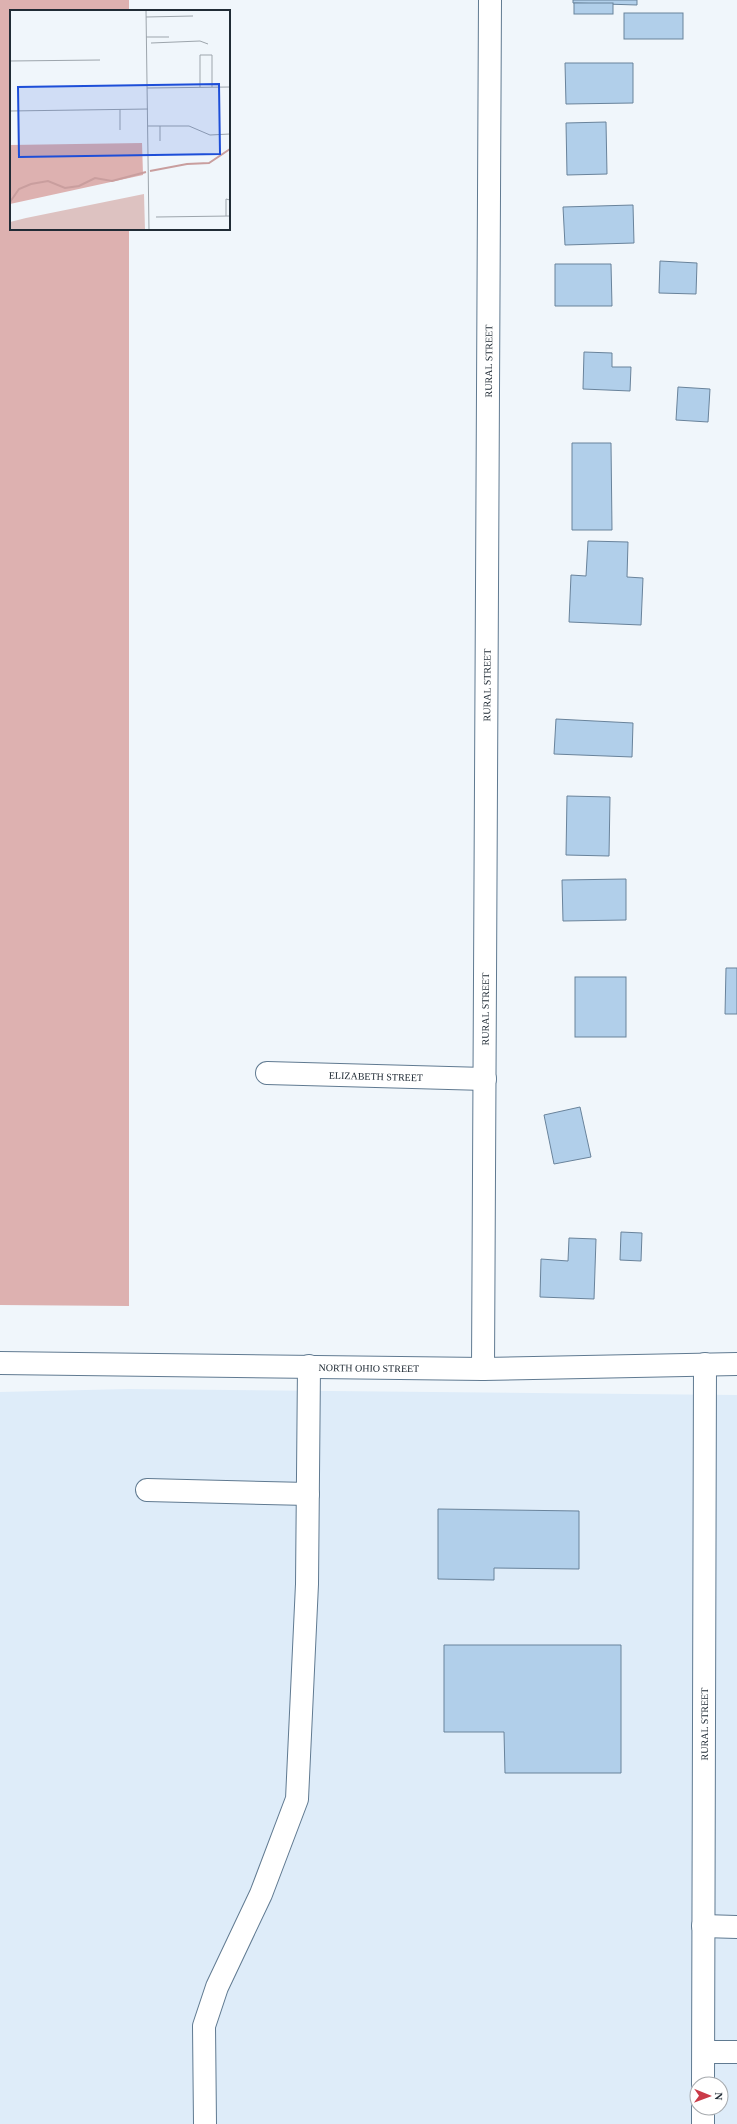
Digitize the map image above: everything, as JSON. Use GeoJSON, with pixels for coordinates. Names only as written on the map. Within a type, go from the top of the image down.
{"type":"FeatureCollection","features":[{"type":"Feature","properties":{"kind":"street","name":"RURAL STREET"},"geometry":{"type":"LineString","coordinates":[[483,1369],[490,0]]}},
{"type":"Feature","properties":{"kind":"street","name":"ELIZABETH STREET"},"geometry":{"type":"LineString","coordinates":[[267,1073],[485,1079]]}},
{"type":"Feature","properties":{"kind":"street","name":"NORTH OHIO STREET"},"geometry":{"type":"LineString","coordinates":[[0,1363],[483,1369],[737,1364]]}},
{"type":"Feature","properties":{"kind":"street","name":"RURAL STREET"},"geometry":{"type":"LineString","coordinates":[[704,2076],[703,1926],[705,1364]]}},
{"type":"Feature","properties":{"kind":"street"},"geometry":{"type":"LineString","coordinates":[[205,2124],[204,2026],[217,1987],[261,1894],[297,1799],[307,1584],[309,1366]]}},
{"type":"Feature","properties":{"kind":"street"},"geometry":{"type":"LineString","coordinates":[[147,1490],[308,1494]]}},
{"type":"Feature","properties":{"kind":"street"},"geometry":{"type":"LineString","coordinates":[[703,1926],[737,1927]]}},
{"type":"Feature","properties":{"kind":"street"},"geometry":{"type":"LineString","coordinates":[[704,2052],[737,2052]]}},
{"type":"Feature","properties":{"kind":"shaded area"},"geometry":{"type":"Polygon","coordinates":[[[0,0],[129,0],[129,10],[10,10],[10,230],[129,230],[129,1306],[0,1305],[0,0]]]}},
{"type":"Feature","properties":{"kind":"shaded area"},"geometry":{"type":"Polygon","coordinates":[[[129,1389],[737,1395],[737,2124],[0,2124],[0,1392],[129,1389]]]}},
{"type":"Feature","properties":{"kind":"building"},"geometry":{"type":"Polygon","coordinates":[[[573,0],[637,0],[637,5],[573,3],[573,0]]]}},
{"type":"Feature","properties":{"kind":"building"},"geometry":{"type":"Polygon","coordinates":[[[574,3],[613,3],[613,14],[574,14],[574,3]]]}},
{"type":"Feature","properties":{"kind":"building"},"geometry":{"type":"Polygon","coordinates":[[[624,13],[683,13],[683,39],[624,39],[624,13]]]}},
{"type":"Feature","properties":{"kind":"building"},"geometry":{"type":"Polygon","coordinates":[[[565,63],[633,63],[633,103],[566,104],[565,63]]]}},
{"type":"Feature","properties":{"kind":"building"},"geometry":{"type":"Polygon","coordinates":[[[606,122],[607,174],[567,175],[566,123],[606,122]]]}},
{"type":"Feature","properties":{"kind":"building"},"geometry":{"type":"Polygon","coordinates":[[[633,205],[634,243],[565,245],[563,207],[633,205]]]}},
{"type":"Feature","properties":{"kind":"building"},"geometry":{"type":"Polygon","coordinates":[[[660,261],[697,263],[696,294],[659,293],[660,261]]]}},
{"type":"Feature","properties":{"kind":"building"},"geometry":{"type":"Polygon","coordinates":[[[555,264],[611,264],[612,306],[555,306],[555,264]]]}},
{"type":"Feature","properties":{"kind":"building"},"geometry":{"type":"Polygon","coordinates":[[[584,352],[612,353],[612,367],[631,367],[630,391],[583,389],[584,352]]]}},
{"type":"Feature","properties":{"kind":"building"},"geometry":{"type":"Polygon","coordinates":[[[678,387],[710,389],[708,422],[676,420],[678,387]]]}},
{"type":"Feature","properties":{"kind":"building"},"geometry":{"type":"Polygon","coordinates":[[[572,443],[611,443],[612,530],[572,530],[572,443]]]}},
{"type":"Feature","properties":{"kind":"building"},"geometry":{"type":"Polygon","coordinates":[[[588,541],[628,542],[627,577],[643,578],[641,625],[569,622],[571,575],[586,576],[588,541]]]}},
{"type":"Feature","properties":{"kind":"building"},"geometry":{"type":"Polygon","coordinates":[[[556,719],[633,723],[632,757],[554,754],[556,719]]]}},
{"type":"Feature","properties":{"kind":"building"},"geometry":{"type":"Polygon","coordinates":[[[567,796],[610,797],[609,856],[566,855],[567,796]]]}},
{"type":"Feature","properties":{"kind":"building"},"geometry":{"type":"Polygon","coordinates":[[[626,879],[626,920],[563,921],[562,880],[626,879]]]}},
{"type":"Feature","properties":{"kind":"building"},"geometry":{"type":"Polygon","coordinates":[[[726,968],[737,968],[737,1014],[725,1014],[726,968]]]}},
{"type":"Feature","properties":{"kind":"building"},"geometry":{"type":"Polygon","coordinates":[[[575,977],[626,977],[626,1037],[575,1037],[575,977]]]}},
{"type":"Feature","properties":{"kind":"building"},"geometry":{"type":"Polygon","coordinates":[[[580,1107],[591,1157],[554,1164],[544,1115],[580,1107]]]}},
{"type":"Feature","properties":{"kind":"building"},"geometry":{"type":"Polygon","coordinates":[[[621,1232],[642,1233],[641,1261],[620,1260],[621,1232]]]}},
{"type":"Feature","properties":{"kind":"building"},"geometry":{"type":"Polygon","coordinates":[[[569,1238],[596,1239],[594,1299],[540,1297],[541,1259],[568,1261],[569,1238]]]}},
{"type":"Feature","properties":{"kind":"building"},"geometry":{"type":"Polygon","coordinates":[[[438,1509],[579,1511],[579,1569],[494,1568],[494,1580],[438,1579],[438,1509]]]}},
{"type":"Feature","properties":{"kind":"building"},"geometry":{"type":"Polygon","coordinates":[[[444,1645],[621,1645],[621,1773],[505,1773],[504,1732],[444,1732],[444,1645]]]}}]}
